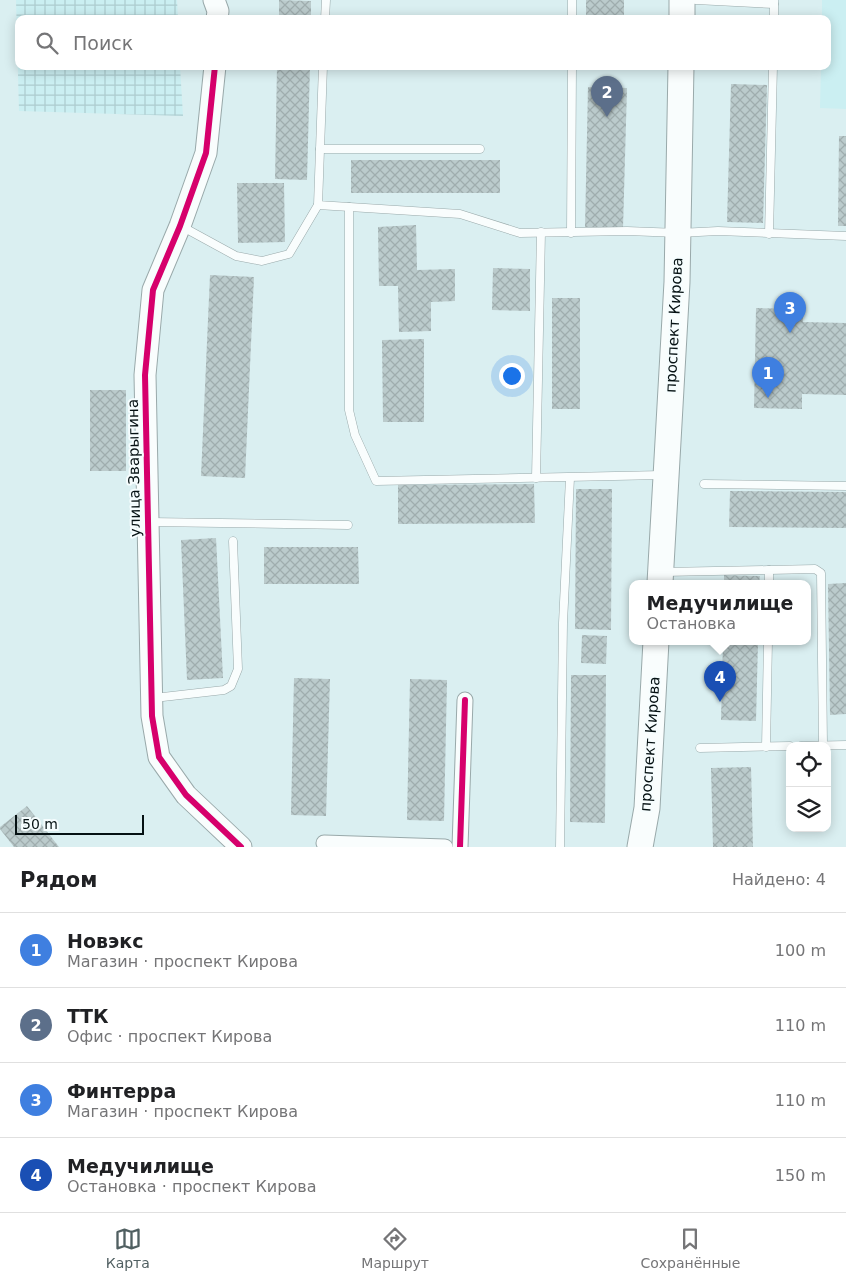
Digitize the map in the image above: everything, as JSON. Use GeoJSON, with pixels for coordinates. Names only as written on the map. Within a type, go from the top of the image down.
{"type":"FeatureCollection","features":[{"type":"Feature","properties":{"kind":"main road"},"geometry":{"type":"LineString","coordinates":[[682,0],[682,15]]}},
{"type":"Feature","properties":{"kind":"main road","name":"проспект Кирова"},"geometry":{"type":"LineString","coordinates":[[660,578],[679,233],[681,70]]}},
{"type":"Feature","properties":{"kind":"main road","name":"проспект Кирова"},"geometry":{"type":"LineString","coordinates":[[640,847],[647,808],[656,645]]}},
{"type":"Feature","properties":{"kind":"street"},"geometry":{"type":"LineString","coordinates":[[214,0],[218,10],[217,15]]}},
{"type":"Feature","properties":{"kind":"street","name":"улица Зварыгина"},"geometry":{"type":"LineString","coordinates":[[214,70],[206,153],[180,226],[153,290],[145,375],[152,716],[159,757],[186,794],[241,847]]}},
{"type":"Feature","properties":{"kind":"street"},"geometry":{"type":"LineString","coordinates":[[460,847],[464,700]]}},
{"type":"Feature","properties":{"kind":"street"},"geometry":{"type":"LineString","coordinates":[[324,843],[445,847]]}},
{"type":"Feature","properties":{"kind":"lane"},"geometry":{"type":"LineString","coordinates":[[325,15],[326,0]]}},
{"type":"Feature","properties":{"kind":"lane"},"geometry":{"type":"LineString","coordinates":[[572,0],[572,15]]}},
{"type":"Feature","properties":{"kind":"lane"},"geometry":{"type":"LineString","coordinates":[[696,0],[774,2],[774,15]]}},
{"type":"Feature","properties":{"kind":"lane"},"geometry":{"type":"LineString","coordinates":[[180,226],[236,256],[262,261],[289,254],[318,204],[323,70]]}},
{"type":"Feature","properties":{"kind":"lane"},"geometry":{"type":"LineString","coordinates":[[571,232],[572,70]]}},
{"type":"Feature","properties":{"kind":"lane"},"geometry":{"type":"LineString","coordinates":[[769,234],[773,70]]}},
{"type":"Feature","properties":{"kind":"lane"},"geometry":{"type":"LineString","coordinates":[[320,149],[480,149]]}},
{"type":"Feature","properties":{"kind":"lane"},"geometry":{"type":"LineString","coordinates":[[318,204],[460,214],[520,232],[626,231],[679,233],[718,231],[846,236]]}},
{"type":"Feature","properties":{"kind":"lane"},"geometry":{"type":"LineString","coordinates":[[350,207],[349,410],[355,436],[376,481],[666,475]]}},
{"type":"Feature","properties":{"kind":"lane"},"geometry":{"type":"LineString","coordinates":[[536,478],[541,232]]}},
{"type":"Feature","properties":{"kind":"lane"},"geometry":{"type":"LineString","coordinates":[[560,847],[563,623],[570,478]]}},
{"type":"Feature","properties":{"kind":"lane"},"geometry":{"type":"LineString","coordinates":[[704,484],[846,486]]}},
{"type":"Feature","properties":{"kind":"lane"},"geometry":{"type":"LineString","coordinates":[[148,522],[348,525]]}},
{"type":"Feature","properties":{"kind":"lane"},"geometry":{"type":"LineString","coordinates":[[152,698],[224,690],[231,686],[238,669],[233,541]]}},
{"type":"Feature","properties":{"kind":"lane"},"geometry":{"type":"LineString","coordinates":[[660,578],[769,570],[815,569],[821,573],[823,742]]}},
{"type":"Feature","properties":{"kind":"lane"},"geometry":{"type":"LineString","coordinates":[[769,570],[769,580]]}},
{"type":"Feature","properties":{"kind":"lane"},"geometry":{"type":"LineString","coordinates":[[766,747],[768,645]]}},
{"type":"Feature","properties":{"kind":"lane"},"geometry":{"type":"LineString","coordinates":[[831,745],[846,745]]}},
{"type":"Feature","properties":{"kind":"lane"},"geometry":{"type":"LineString","coordinates":[[700,748],[786,746]]}},
{"type":"Feature","properties":{"kind":"shaded area"},"geometry":{"type":"Polygon","coordinates":[[[16,0],[177,0],[178,15],[16,15],[16,0]]]}},
{"type":"Feature","properties":{"kind":"shaded area"},"geometry":{"type":"Polygon","coordinates":[[[822,0],[846,0],[846,109],[820,108],[821,70],[831,70],[831,15],[822,15],[822,0]]]}},
{"type":"Feature","properties":{"kind":"shaded area"},"geometry":{"type":"Polygon","coordinates":[[[18,70],[180,70],[183,116],[19,111],[18,70]]]}},
{"type":"Feature","properties":{"kind":"building"},"geometry":{"type":"Polygon","coordinates":[[[279,0],[311,1],[311,15],[279,15],[279,0]]]}},
{"type":"Feature","properties":{"kind":"building"},"geometry":{"type":"Polygon","coordinates":[[[586,0],[624,0],[624,15],[586,15],[586,0]]]}},
{"type":"Feature","properties":{"kind":"building"},"geometry":{"type":"Polygon","coordinates":[[[277,70],[310,70],[307,180],[275,179],[277,70]]]}},
{"type":"Feature","properties":{"kind":"building"},"geometry":{"type":"Polygon","coordinates":[[[731,84],[767,85],[763,223],[727,222],[731,84]]]}},
{"type":"Feature","properties":{"kind":"building"},"geometry":{"type":"Polygon","coordinates":[[[588,87],[627,88],[623,228],[585,227],[588,87]]]}},
{"type":"Feature","properties":{"kind":"building"},"geometry":{"type":"Polygon","coordinates":[[[839,136],[846,136],[846,226],[838,226],[839,136]]]}},
{"type":"Feature","properties":{"kind":"building"},"geometry":{"type":"Polygon","coordinates":[[[351,160],[500,160],[500,193],[351,193],[351,160]]]}},
{"type":"Feature","properties":{"kind":"building"},"geometry":{"type":"Polygon","coordinates":[[[237,183],[284,183],[285,242],[238,243],[237,183]]]}},
{"type":"Feature","properties":{"kind":"building"},"geometry":{"type":"Polygon","coordinates":[[[416,225],[417,270],[455,269],[455,301],[431,302],[431,331],[399,332],[398,286],[379,286],[378,227],[416,225]]]}},
{"type":"Feature","properties":{"kind":"building"},"geometry":{"type":"Polygon","coordinates":[[[493,268],[530,269],[530,311],[492,310],[493,268]]]}},
{"type":"Feature","properties":{"kind":"building"},"geometry":{"type":"Polygon","coordinates":[[[210,275],[254,277],[245,478],[201,476],[210,275]]]}},
{"type":"Feature","properties":{"kind":"building"},"geometry":{"type":"Polygon","coordinates":[[[552,298],[580,298],[580,409],[552,409],[552,298]]]}},
{"type":"Feature","properties":{"kind":"building"},"geometry":{"type":"Polygon","coordinates":[[[756,308],[803,309],[803,322],[846,323],[846,395],[802,394],[802,409],[754,408],[756,308]]]}},
{"type":"Feature","properties":{"kind":"building"},"geometry":{"type":"Polygon","coordinates":[[[424,339],[424,422],[383,422],[382,340],[424,339]]]}},
{"type":"Feature","properties":{"kind":"building"},"geometry":{"type":"Polygon","coordinates":[[[90,390],[126,390],[126,471],[90,471],[90,390]]]}},
{"type":"Feature","properties":{"kind":"building"},"geometry":{"type":"Polygon","coordinates":[[[534,484],[535,523],[398,524],[398,485],[534,484]]]}},
{"type":"Feature","properties":{"kind":"building"},"geometry":{"type":"Polygon","coordinates":[[[576,489],[612,489],[611,630],[575,629],[576,489]]]}},
{"type":"Feature","properties":{"kind":"building"},"geometry":{"type":"Polygon","coordinates":[[[730,491],[846,492],[846,528],[729,527],[730,491]]]}},
{"type":"Feature","properties":{"kind":"building"},"geometry":{"type":"Polygon","coordinates":[[[216,538],[223,678],[187,680],[181,540],[216,538]]]}},
{"type":"Feature","properties":{"kind":"building"},"geometry":{"type":"Polygon","coordinates":[[[264,547],[358,547],[359,584],[264,584],[264,547]]]}},
{"type":"Feature","properties":{"kind":"building"},"geometry":{"type":"Polygon","coordinates":[[[724,575],[760,576],[759,580],[724,580],[724,575]]]}},
{"type":"Feature","properties":{"kind":"building"},"geometry":{"type":"Polygon","coordinates":[[[846,583],[846,714],[830,715],[828,584],[846,583]]]}},
{"type":"Feature","properties":{"kind":"building"},"geometry":{"type":"Polygon","coordinates":[[[582,635],[607,636],[606,664],[581,663],[582,635]]]}},
{"type":"Feature","properties":{"kind":"building"},"geometry":{"type":"Polygon","coordinates":[[[723,645],[758,645],[756,721],[721,720],[723,645]]]}},
{"type":"Feature","properties":{"kind":"building"},"geometry":{"type":"Polygon","coordinates":[[[571,675],[606,675],[605,823],[570,822],[571,675]]]}},
{"type":"Feature","properties":{"kind":"building"},"geometry":{"type":"Polygon","coordinates":[[[294,678],[330,679],[326,816],[291,815],[294,678]]]}},
{"type":"Feature","properties":{"kind":"building"},"geometry":{"type":"Polygon","coordinates":[[[410,679],[447,680],[444,821],[407,820],[410,679]]]}},
{"type":"Feature","properties":{"kind":"building"},"geometry":{"type":"Polygon","coordinates":[[[751,767],[753,847],[713,847],[711,768],[751,767]]]}},
{"type":"Feature","properties":{"kind":"building"},"geometry":{"type":"Polygon","coordinates":[[[27,806],[59,847],[14,847],[0,827],[27,806]]]}},
{"type":"Feature","properties":{"kind":"cycle path"},"geometry":{"type":"LineString","coordinates":[[215,70],[206,153],[180,226],[153,290],[145,375],[152,716],[159,757],[186,795],[241,847]]}},
{"type":"Feature","properties":{"kind":"cycle path"},"geometry":{"type":"LineString","coordinates":[[460,847],[465,700]]}},
{"type":"Feature","properties":{"kind":"place","name":"ТТК"},"geometry":{"type":"Point","coordinates":[607,117]}},
{"type":"Feature","properties":{"kind":"place","name":"Финтерра"},"geometry":{"type":"Point","coordinates":[790,333]}},
{"type":"Feature","properties":{"kind":"place","name":"Новэкс"},"geometry":{"type":"Point","coordinates":[768,398]}},
{"type":"Feature","properties":{"kind":"place","name":"Медучилище"},"geometry":{"type":"Point","coordinates":[720,702]}}]}
